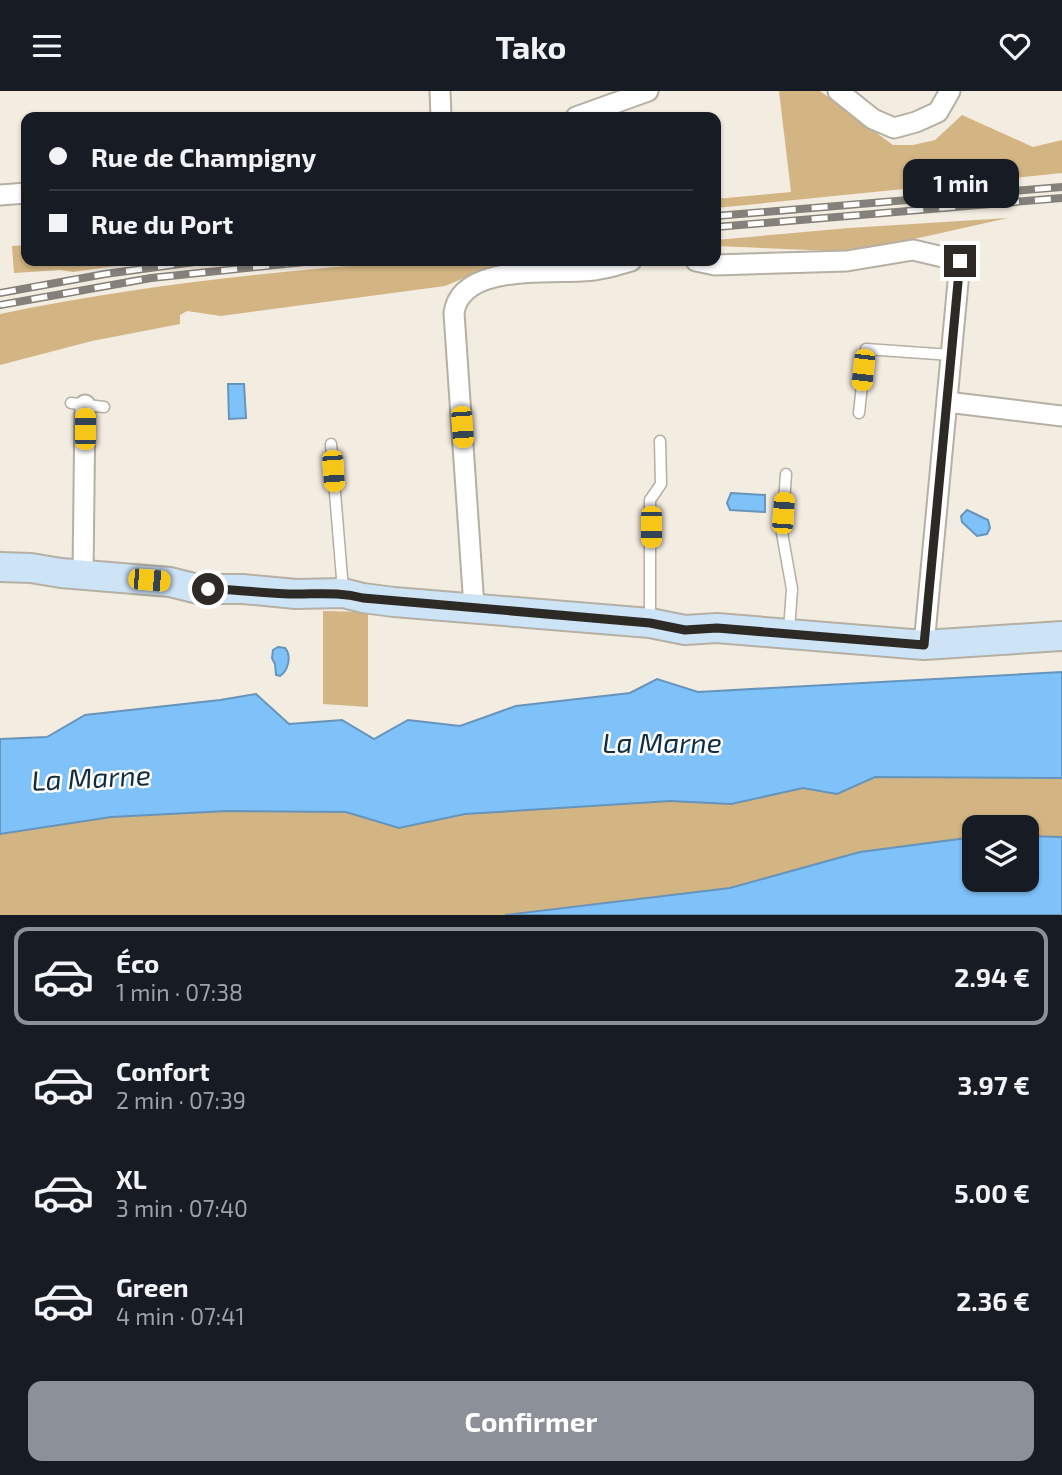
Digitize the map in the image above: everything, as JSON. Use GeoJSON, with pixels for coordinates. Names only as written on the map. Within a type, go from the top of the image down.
{"type":"FeatureCollection","features":[{"type":"Feature","properties":{"kind":"street"},"geometry":{"type":"LineString","coordinates":[[440,91],[442,112]]}},
{"type":"Feature","properties":{"kind":"street"},"geometry":{"type":"LineString","coordinates":[[590,112],[648,91]]}},
{"type":"Feature","properties":{"kind":"street"},"geometry":{"type":"LineString","coordinates":[[838,91],[873,119],[894,128],[938,112],[950,91]]}},
{"type":"Feature","properties":{"kind":"street"},"geometry":{"type":"LineString","coordinates":[[0,195],[21,193]]}},
{"type":"Feature","properties":{"kind":"street"},"geometry":{"type":"LineString","coordinates":[[721,265],[847,261],[913,250],[960,261],[924,645]]}},
{"type":"Feature","properties":{"kind":"street"},"geometry":{"type":"LineString","coordinates":[[474,607],[454,325],[455,302],[478,285],[507,273],[593,270],[610,266]]}},
{"type":"Feature","properties":{"kind":"street"},"geometry":{"type":"LineString","coordinates":[[947,402],[1062,416]]}},
{"type":"Feature","properties":{"kind":"street"},"geometry":{"type":"LineString","coordinates":[[83,575],[87,405]]}},
{"type":"Feature","properties":{"kind":"street"},"geometry":{"type":"LineString","coordinates":[[0,567],[170,582],[198,589],[243,589],[296,594],[343,593],[363,598],[650,623],[685,630],[717,628],[924,645],[1062,636]]}},
{"type":"Feature","properties":{"kind":"lane"},"geometry":{"type":"LineString","coordinates":[[859,413],[866,349],[951,355]]}},
{"type":"Feature","properties":{"kind":"lane"},"geometry":{"type":"LineString","coordinates":[[650,623],[650,500],[661,484],[660,441]]}},
{"type":"Feature","properties":{"kind":"lane"},"geometry":{"type":"LineString","coordinates":[[331,445],[343,593]]}},
{"type":"Feature","properties":{"kind":"lane"},"geometry":{"type":"LineString","coordinates":[[786,474],[782,533],[792,589],[789,635]]}},
{"type":"Feature","properties":{"kind":"shaded area"},"geometry":{"type":"Polygon","coordinates":[[[779,91],[820,91],[893,145],[913,145],[935,140],[962,115],[1033,147],[1062,140],[1062,173],[721,207],[721,199],[791,192],[779,91]]]}},
{"type":"Feature","properties":{"kind":"shaded area"},"geometry":{"type":"Polygon","coordinates":[[[1008,218],[856,252],[721,246],[721,240],[1008,218]]]}},
{"type":"Feature","properties":{"kind":"shaded area"},"geometry":{"type":"Polygon","coordinates":[[[21,245],[21,266],[116,266],[73,272],[60,270],[14,273],[12,246],[21,245]]]}},
{"type":"Feature","properties":{"kind":"shaded area"},"geometry":{"type":"Polygon","coordinates":[[[355,266],[493,266],[445,286],[221,316],[187,311],[180,315],[180,324],[92,341],[0,365],[0,314],[102,295],[355,266]]]}},
{"type":"Feature","properties":{"kind":"shaded area"},"geometry":{"type":"Polygon","coordinates":[[[323,611],[368,612],[368,707],[323,704],[323,611]]]}},
{"type":"Feature","properties":{"kind":"shaded area"},"geometry":{"type":"Polygon","coordinates":[[[874,777],[1062,778],[1062,837],[1039,836],[1039,815],[962,815],[962,839],[860,852],[730,888],[505,915],[0,915],[0,834],[111,817],[227,811],[346,812],[399,828],[465,814],[670,801],[731,804],[803,788],[837,794],[874,777]]]}},
{"type":"Feature","properties":{"kind":"water"},"geometry":{"type":"Polygon","coordinates":[[[228,384],[244,384],[246,418],[229,419],[228,384]]]}},
{"type":"Feature","properties":{"kind":"water"},"geometry":{"type":"Polygon","coordinates":[[[731,493],[765,495],[765,512],[730,510],[727,503],[731,493]]]}},
{"type":"Feature","properties":{"kind":"water"},"geometry":{"type":"Polygon","coordinates":[[[967,510],[988,520],[990,528],[987,534],[977,536],[962,522],[961,516],[967,510]]]}},
{"type":"Feature","properties":{"kind":"water"},"geometry":{"type":"Polygon","coordinates":[[[278,647],[285,648],[289,659],[280,676],[276,675],[272,658],[273,650],[278,647]]]}},
{"type":"Feature","properties":{"kind":"water","name":"La Marne"},"geometry":{"type":"Polygon","coordinates":[[[1062,672],[1062,778],[875,777],[837,794],[803,788],[731,804],[670,801],[465,814],[399,828],[346,812],[227,811],[111,817],[0,834],[0,739],[47,737],[85,715],[256,694],[289,724],[342,720],[374,739],[408,720],[460,726],[516,706],[630,693],[657,679],[698,692],[1062,672]]]}},
{"type":"Feature","properties":{"kind":"water"},"geometry":{"type":"Polygon","coordinates":[[[1039,836],[1062,837],[1062,915],[505,915],[730,888],[860,852],[962,839],[962,892],[1039,892],[1039,836]]]}},
{"type":"Feature","properties":{"kind":"railway"},"geometry":{"type":"LineString","coordinates":[[721,216],[1062,187]]}},
{"type":"Feature","properties":{"kind":"railway"},"geometry":{"type":"LineString","coordinates":[[721,227],[1062,198]]}},
{"type":"Feature","properties":{"kind":"railway"},"geometry":{"type":"LineString","coordinates":[[0,293],[165,266]]}},
{"type":"Feature","properties":{"kind":"railway"},"geometry":{"type":"LineString","coordinates":[[0,305],[151,278],[266,266]]}},
{"type":"Feature","properties":{"kind":"route"},"geometry":{"type":"LineString","coordinates":[[208,589],[296,594],[343,593],[394,602],[650,623],[685,630],[717,628],[924,645],[960,261]]}}]}
